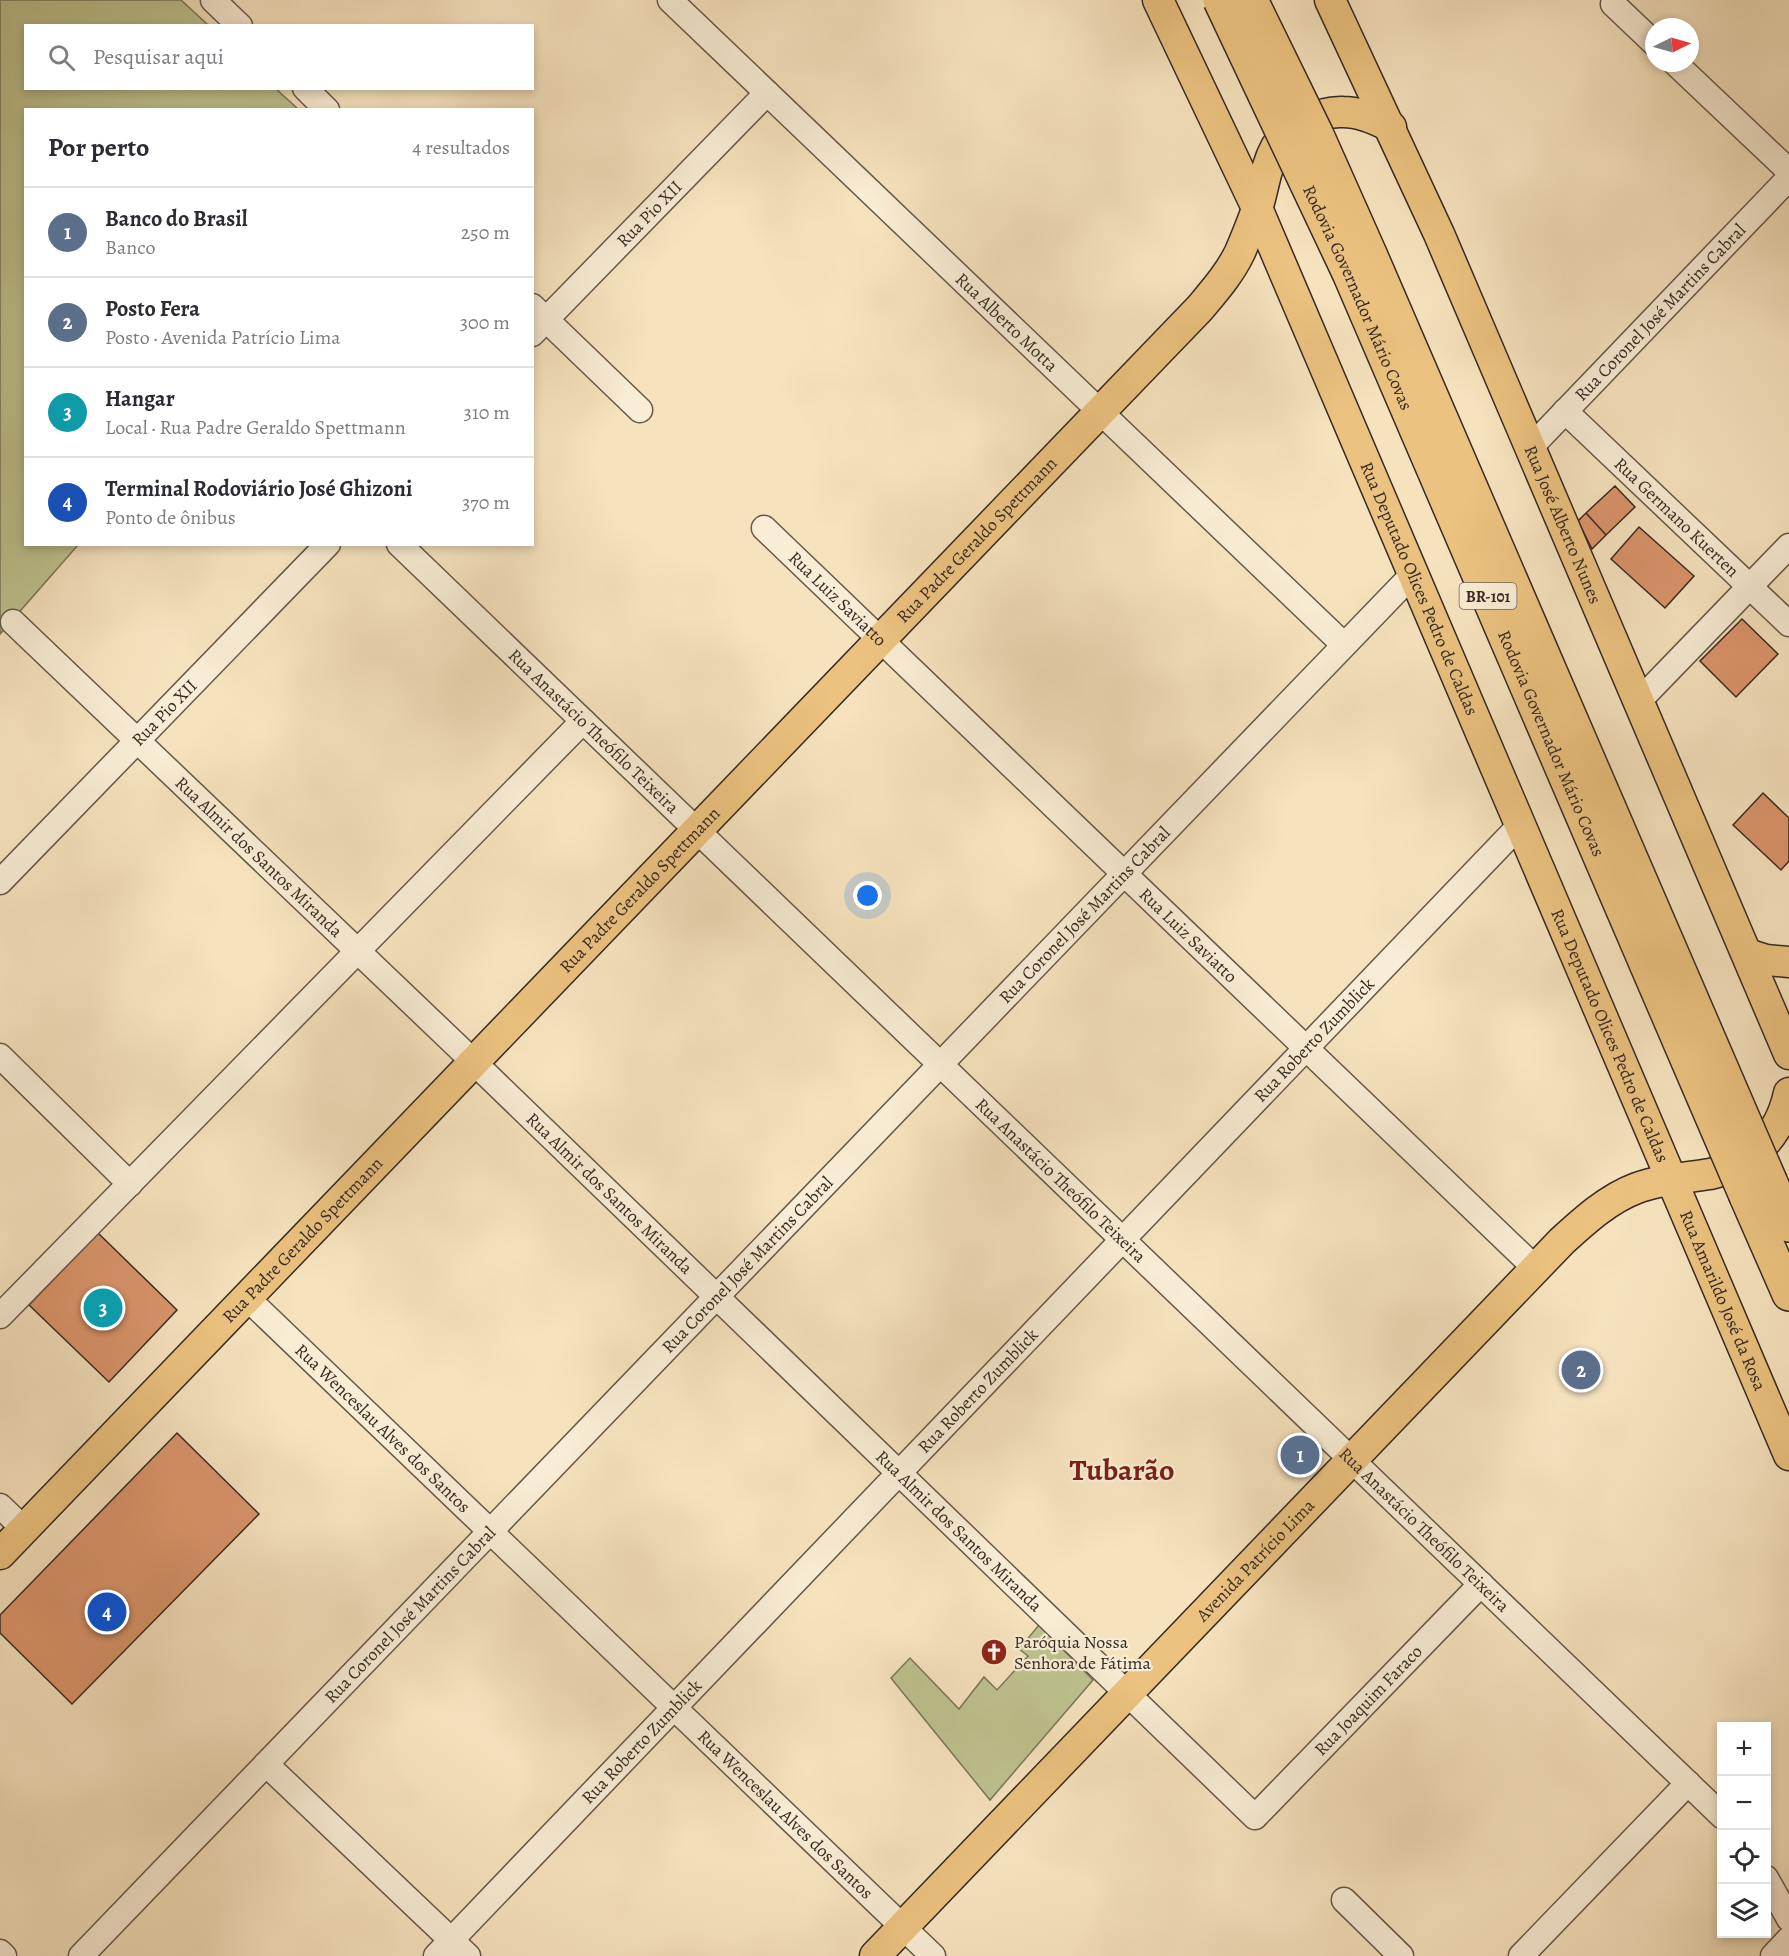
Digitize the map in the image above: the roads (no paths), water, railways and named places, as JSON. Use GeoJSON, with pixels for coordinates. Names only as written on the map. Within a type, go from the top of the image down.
{"type":"FeatureCollection","features":[{"type":"Feature","properties":{"kind":"highway","name":"Rodovia Governador Mário Covas"},"geometry":{"type":"LineString","coordinates":[[1220,0],[1349,273],[1759,1190],[1789,1225]]}},
{"type":"Feature","properties":{"kind":"highway","name":"Rodovia Governador Mário Covas"},"geometry":{"type":"LineString","coordinates":[[1251,0],[1317,135],[1370,254],[1759,1190],[1789,1294]]}},
{"type":"Feature","properties":{"kind":"main road","name":"Rua Deputado Olices Pedro de Caldas"},"geometry":{"type":"LineString","coordinates":[[1158,0],[1257,208],[1670,1179]]}},
{"type":"Feature","properties":{"kind":"main road","name":"Rua José Alberto Nunes"},"geometry":{"type":"LineString","coordinates":[[1330,0],[1391,127],[1789,1054]]}},
{"type":"Feature","properties":{"kind":"main road","name":"Rua Padre Geraldo Spettmann"},"geometry":{"type":"LineString","coordinates":[[0,1554],[1101,412],[1221,283],[1238,255],[1257,208],[1266,170],[1277,146],[1297,126],[1321,116],[1342,111],[1370,117],[1391,127]]}},
{"type":"Feature","properties":{"kind":"main road"},"geometry":{"type":"LineString","coordinates":[[1747,954],[1766,960],[1789,962]]}},
{"type":"Feature","properties":{"kind":"main road","name":"Avenida Patrício Lima"},"geometry":{"type":"LineString","coordinates":[[875,1956],[1535,1268],[1598,1210],[1639,1187],[1670,1179],[1725,1170],[1745,1161],[1767,1143],[1779,1125],[1789,1093]]}},
{"type":"Feature","properties":{"kind":"main road","name":"Rua Amarildo José da Rosa"},"geometry":{"type":"LineString","coordinates":[[1670,1179],[1789,1455]]}},
{"type":"Feature","properties":{"kind":"main road"},"geometry":{"type":"LineString","coordinates":[[1598,1210],[1651,1200],[1685,1213]]}},
{"type":"Feature","properties":{"kind":"street"},"geometry":{"type":"LineString","coordinates":[[213,0],[238,24]]}},
{"type":"Feature","properties":{"kind":"street","name":"Rua Alberto Motta"},"geometry":{"type":"LineString","coordinates":[[670,0],[1344,645]]}},
{"type":"Feature","properties":{"kind":"street"},"geometry":{"type":"LineString","coordinates":[[1613,4],[1645,34]]}},
{"type":"Feature","properties":{"kind":"street"},"geometry":{"type":"LineString","coordinates":[[1684,72],[1789,171]]}},
{"type":"Feature","properties":{"kind":"street"},"geometry":{"type":"LineString","coordinates":[[307,90],[325,108]]}},
{"type":"Feature","properties":{"kind":"street","name":"Rua Pio XII"},"geometry":{"type":"LineString","coordinates":[[537,320],[767,93]]}},
{"type":"Feature","properties":{"kind":"street","name":"Rua Coronel José Martins Cabral"},"geometry":{"type":"LineString","coordinates":[[1530,447],[1789,178]]}},
{"type":"Feature","properties":{"kind":"street"},"geometry":{"type":"LineString","coordinates":[[537,320],[640,410]]}},
{"type":"Feature","properties":{"kind":"street","name":"Rua Germano Kuerten"},"geometry":{"type":"LineString","coordinates":[[1565,411],[1789,624]]}},
{"type":"Feature","properties":{"kind":"street","name":"Rua Luiz Saviatto"},"geometry":{"type":"LineString","coordinates":[[764,528],[1535,1268]]}},
{"type":"Feature","properties":{"kind":"street","name":"Rua Pio XII"},"geometry":{"type":"LineString","coordinates":[[0,882],[326,546]]}},
{"type":"Feature","properties":{"kind":"street","name":"Rua Anastácio Theófilo Teixeira"},"geometry":{"type":"LineString","coordinates":[[401,546],[1717,1811]]}},
{"type":"Feature","properties":{"kind":"street"},"geometry":{"type":"LineString","coordinates":[[1639,701],[1789,546]]}},
{"type":"Feature","properties":{"kind":"street","name":"Rua Coronel José Martins Cabral"},"geometry":{"type":"LineString","coordinates":[[81,1956],[1413,574]]}},
{"type":"Feature","properties":{"kind":"street","name":"Rua Almir dos Santos Miranda"},"geometry":{"type":"LineString","coordinates":[[13,622],[474,1062],[1255,1817]]}},
{"type":"Feature","properties":{"kind":"street"},"geometry":{"type":"LineString","coordinates":[[0,1316],[583,721]]}},
{"type":"Feature","properties":{"kind":"street","name":"Rua Roberto Zumblick"},"geometry":{"type":"LineString","coordinates":[[452,1951],[674,1707],[1520,825]]}},
{"type":"Feature","properties":{"kind":"street"},"geometry":{"type":"LineString","coordinates":[[0,1056],[130,1184]]}},
{"type":"Feature","properties":{"kind":"street","name":"Rua Wenceslau Alves dos Santos"},"geometry":{"type":"LineString","coordinates":[[247,1298],[933,1956]]}},
{"type":"Feature","properties":{"kind":"street"},"geometry":{"type":"LineString","coordinates":[[0,1506],[24,1529]]}},
{"type":"Feature","properties":{"kind":"street","name":"Rua Joaquim Faraco"},"geometry":{"type":"LineString","coordinates":[[1255,1817],[1481,1584]]}},
{"type":"Feature","properties":{"kind":"street"},"geometry":{"type":"LineString","coordinates":[[266,1764],[452,1951]]}},
{"type":"Feature","properties":{"kind":"street"},"geometry":{"type":"LineString","coordinates":[[1521,1956],[1688,1783]]}},
{"type":"Feature","properties":{"kind":"street"},"geometry":{"type":"LineString","coordinates":[[1770,1884],[1789,1919]]}},
{"type":"Feature","properties":{"kind":"street"},"geometry":{"type":"LineString","coordinates":[[1344,1900],[1401,1956]]}},
{"type":"Feature","properties":{"kind":"street"},"geometry":{"type":"LineString","coordinates":[[1773,1956],[1789,1939]]}},
{"type":"Feature","properties":{"kind":"street"},"geometry":{"type":"LineString","coordinates":[[0,1952],[4,1956]]}},
{"type":"Feature","properties":{"kind":"place","name":"Hangar"},"geometry":{"type":"Point","coordinates":[103,1308]}},
{"type":"Feature","properties":{"kind":"place","name":"Posto Fera"},"geometry":{"type":"Point","coordinates":[1581,1370]}},
{"type":"Feature","properties":{"kind":"place","name":"Banco do Brasil"},"geometry":{"type":"Point","coordinates":[1300,1455]}},
{"type":"Feature","properties":{"kind":"place","name":"Terminal Rodoviário José Ghizoni"},"geometry":{"type":"Point","coordinates":[107,1612]}},
{"type":"Feature","properties":{"kind":"place","name":"Paróquia Nossa Senhora de Fátima"},"geometry":{"type":"Point","coordinates":[994,1652]}},
{"type":"Feature","properties":{"kind":"district","name":"Tubarão"},"geometry":{"type":"Point","coordinates":[1122,1470]}}]}
